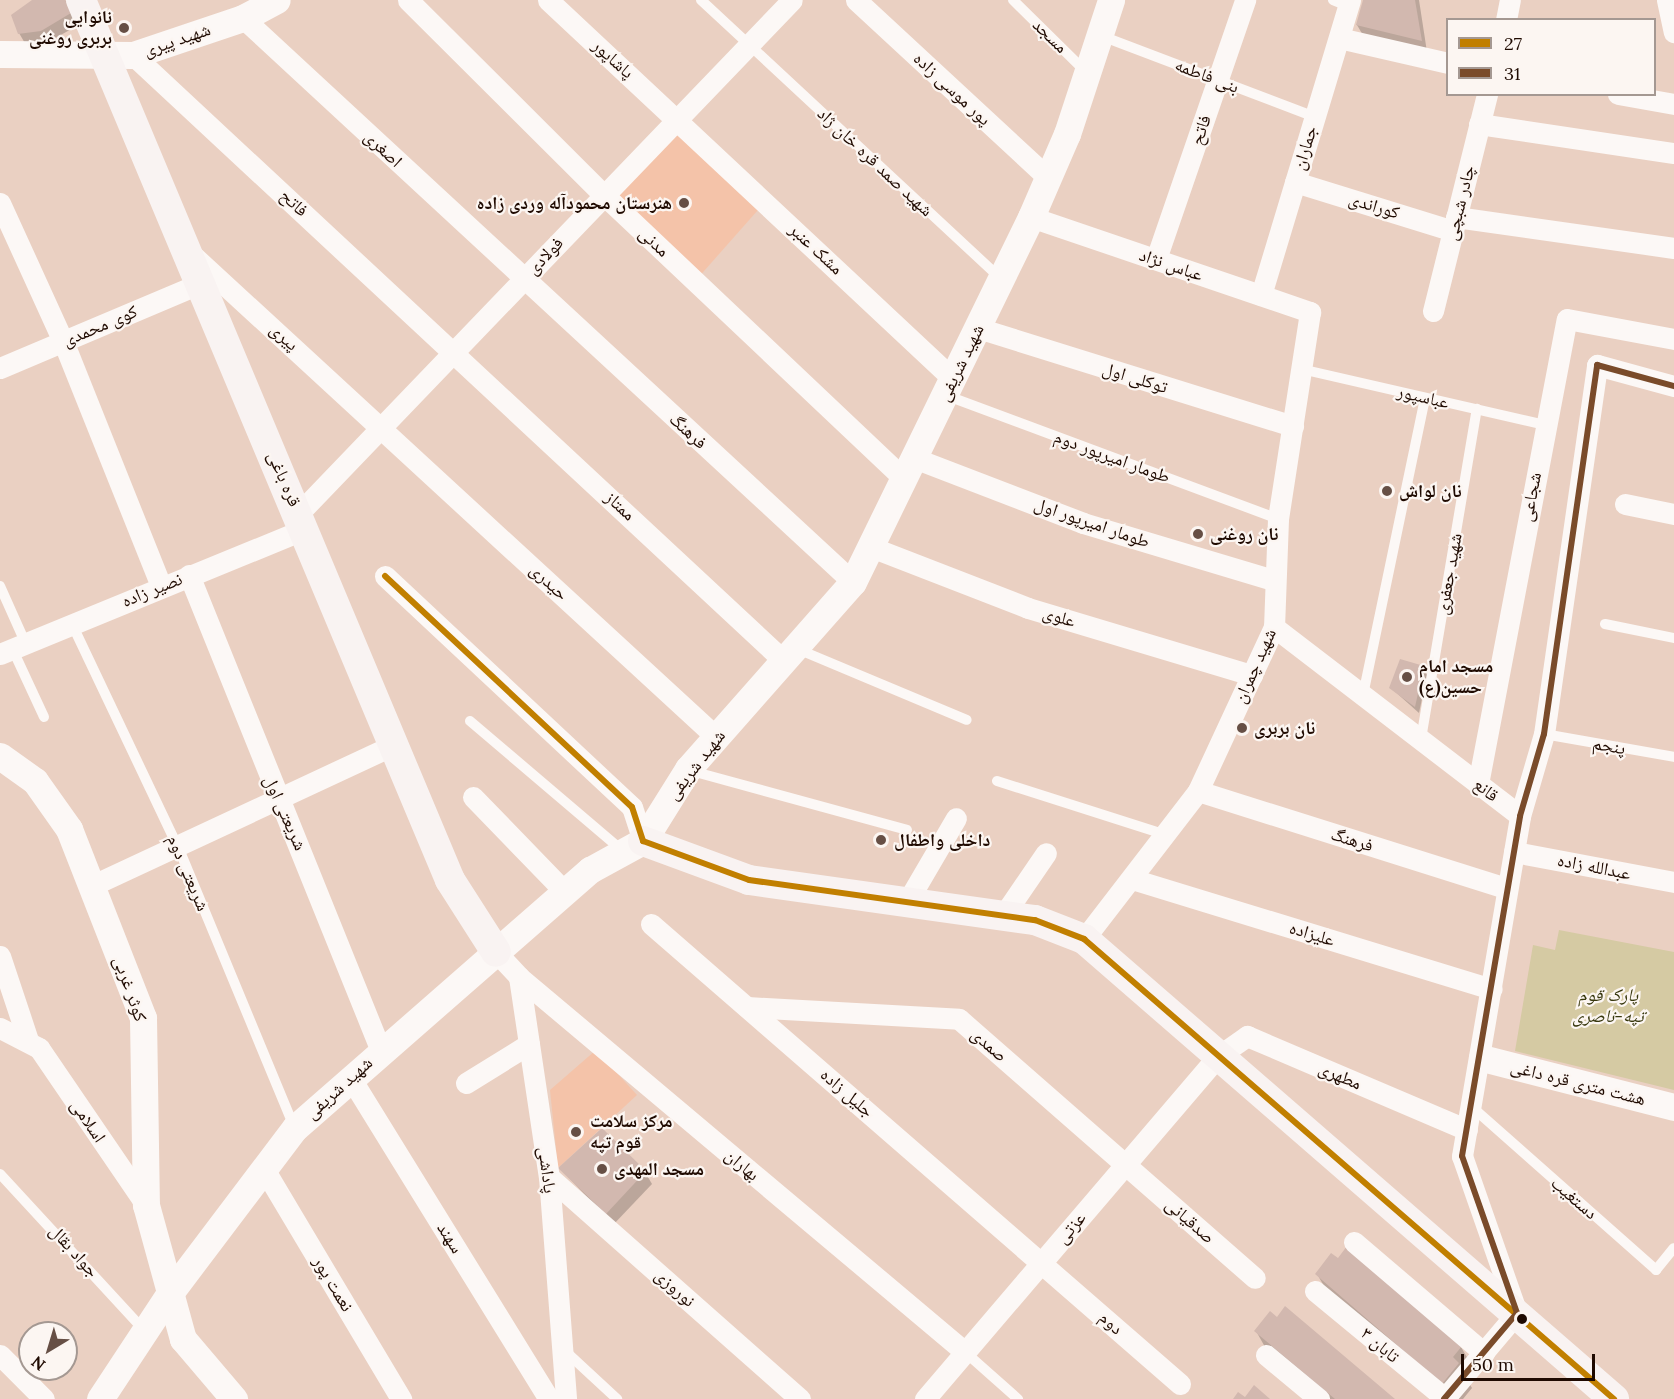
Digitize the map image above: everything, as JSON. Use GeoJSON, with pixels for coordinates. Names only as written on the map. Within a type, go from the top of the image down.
{"type":"FeatureCollection","features":[{"type":"Feature","properties":{"kind":"main road","name":"قره باغی"},"geometry":{"type":"LineString","coordinates":[[82,0],[302,521],[450,880],[496,952]]}},
{"type":"Feature","properties":{"kind":"main road"},"geometry":{"type":"LineString","coordinates":[[633,846],[749,880],[1035,920],[1084,939],[1614,1399]]}},
{"type":"Feature","properties":{"kind":"street","name":"شهید پیری"},"geometry":{"type":"LineString","coordinates":[[0,54],[134,55],[243,18],[276,0]]}},
{"type":"Feature","properties":{"kind":"street","name":"مدنی"},"geometry":{"type":"LineString","coordinates":[[408,0],[604,195],[909,469]]}},
{"type":"Feature","properties":{"kind":"street","name":"پاشاپور"},"geometry":{"type":"LineString","coordinates":[[548,0],[678,118]]}},
{"type":"Feature","properties":{"kind":"street","name":"فولادی"},"geometry":{"type":"LineString","coordinates":[[302,521],[382,426],[792,0]]}},
{"type":"Feature","properties":{"kind":"street","name":"پور موسی زاده"},"geometry":{"type":"LineString","coordinates":[[856,0],[1048,178]]}},
{"type":"Feature","properties":{"kind":"street","name":"شهید شریفى"},"geometry":{"type":"LineString","coordinates":[[100,1399],[170,1293],[295,1128],[350,1077],[590,870],[633,846],[688,770],[853,582],[1031,217],[1087,73],[1110,0]]}},
{"type":"Feature","properties":{"kind":"street","name":"فاتح"},"geometry":{"type":"LineString","coordinates":[[1156,259],[1245,0]]}},
{"type":"Feature","properties":{"kind":"street"},"geometry":{"type":"LineString","coordinates":[[1506,18],[1510,0]]}},
{"type":"Feature","properties":{"kind":"street"},"geometry":{"type":"LineString","coordinates":[[1667,0],[1674,32]]}},
{"type":"Feature","properties":{"kind":"street","name":"جماران"},"geometry":{"type":"LineString","coordinates":[[1260,295],[1339,38],[1344,2]]}},
{"type":"Feature","properties":{"kind":"street","name":"اصغری"},"geometry":{"type":"LineString","coordinates":[[243,18],[523,280]]}},
{"type":"Feature","properties":{"kind":"street"},"geometry":{"type":"LineString","coordinates":[[1339,38],[1446,63]]}},
{"type":"Feature","properties":{"kind":"street","name":"فاتح"},"geometry":{"type":"LineString","coordinates":[[134,55],[455,351]]}},
{"type":"Feature","properties":{"kind":"street","name":"چادر شبچی"},"geometry":{"type":"LineString","coordinates":[[1433,311],[1486,96]]}},
{"type":"Feature","properties":{"kind":"street"},"geometry":{"type":"LineString","coordinates":[[1629,96],[1674,104]]}},
{"type":"Feature","properties":{"kind":"street","name":"مشک عنبر"},"geometry":{"type":"LineString","coordinates":[[678,118],[949,387]]}},
{"type":"Feature","properties":{"kind":"street"},"geometry":{"type":"LineString","coordinates":[[1479,124],[1674,153]]}},
{"type":"Feature","properties":{"kind":"street","name":"کوراندی"},"geometry":{"type":"LineString","coordinates":[[1295,182],[1455,224],[1674,248]]}},
{"type":"Feature","properties":{"kind":"street"},"geometry":{"type":"LineString","coordinates":[[0,203],[63,341],[161,586]]}},
{"type":"Feature","properties":{"kind":"street","name":"عباس نژاد"},"geometry":{"type":"LineString","coordinates":[[1031,217],[1310,312]]}},
{"type":"Feature","properties":{"kind":"street","name":"پیری"},"geometry":{"type":"LineString","coordinates":[[186,249],[382,426]]}},
{"type":"Feature","properties":{"kind":"street","name":"فرهنگ"},"geometry":{"type":"LineString","coordinates":[[523,280],[853,582]]}},
{"type":"Feature","properties":{"kind":"street","name":"کوی محمدی"},"geometry":{"type":"LineString","coordinates":[[0,368],[201,283]]}},
{"type":"Feature","properties":{"kind":"street","name":"شهید چمران"},"geometry":{"type":"LineString","coordinates":[[1084,939],[1198,791],[1274,627],[1273,580],[1278,519],[1310,312]]}},
{"type":"Feature","properties":{"kind":"street","name":"شجاعی"},"geometry":{"type":"LineString","coordinates":[[1478,784],[1566,319],[1674,339]]}},
{"type":"Feature","properties":{"kind":"street","name":"توکلی اول"},"geometry":{"type":"LineString","coordinates":[[978,328],[1293,426]]}},
{"type":"Feature","properties":{"kind":"street","name":"ممتاز"},"geometry":{"type":"LineString","coordinates":[[455,351],[789,654]]}},
{"type":"Feature","properties":{"kind":"street"},"geometry":{"type":"LineString","coordinates":[[1445,1399],[1517,1313],[1462,1156],[1482,1058],[1506,888],[1520,816],[1544,734],[1597,365],[1674,386]]}},
{"type":"Feature","properties":{"kind":"street","name":"حیدری"},"geometry":{"type":"LineString","coordinates":[[382,426],[716,737]]}},
{"type":"Feature","properties":{"kind":"street","name":"طومار امیرپور اول"},"geometry":{"type":"LineString","coordinates":[[909,469],[1273,580]]}},
{"type":"Feature","properties":{"kind":"street"},"geometry":{"type":"LineString","coordinates":[[1625,504],[1674,514]]}},
{"type":"Feature","properties":{"kind":"street","name":"نصیر زاده"},"geometry":{"type":"LineString","coordinates":[[12,648],[189,575],[302,521]]}},
{"type":"Feature","properties":{"kind":"street","name":"علوی"},"geometry":{"type":"LineString","coordinates":[[871,547],[1028,608],[1252,675]]}},
{"type":"Feature","properties":{"kind":"street","name":"شریعتی اول"},"geometry":{"type":"LineString","coordinates":[[189,575],[381,1051]]}},
{"type":"Feature","properties":{"kind":"street"},"geometry":{"type":"LineString","coordinates":[[385,576],[632,807],[633,846]]}},
{"type":"Feature","properties":{"kind":"street","name":"قانع"},"geometry":{"type":"LineString","coordinates":[[1274,627],[1520,816]]}},
{"type":"Feature","properties":{"kind":"street"},"geometry":{"type":"LineString","coordinates":[[92,886],[176,844],[395,744]]}},
{"type":"Feature","properties":{"kind":"street","name":"کوثر غربی"},"geometry":{"type":"LineString","coordinates":[[0,756],[35,781],[69,829],[143,1018],[146,1205],[183,1339],[234,1399]]}},
{"type":"Feature","properties":{"kind":"street","name":"فرهنگ"},"geometry":{"type":"LineString","coordinates":[[1198,791],[1506,888]]}},
{"type":"Feature","properties":{"kind":"street"},"geometry":{"type":"LineString","coordinates":[[473,797],[566,892]]}},
{"type":"Feature","properties":{"kind":"street"},"geometry":{"type":"LineString","coordinates":[[907,902],[956,818]]}},
{"type":"Feature","properties":{"kind":"street","name":"عبدالله زاده"},"geometry":{"type":"LineString","coordinates":[[1514,852],[1674,882]]}},
{"type":"Feature","properties":{"kind":"street"},"geometry":{"type":"LineString","coordinates":[[1003,915],[1046,853]]}},
{"type":"Feature","properties":{"kind":"street","name":"علیزاده"},"geometry":{"type":"LineString","coordinates":[[1132,879],[1492,989]]}},
{"type":"Feature","properties":{"kind":"street","name":"جلیل زاده"},"geometry":{"type":"LineString","coordinates":[[651,924],[1042,1262]]}},
{"type":"Feature","properties":{"kind":"street"},"geometry":{"type":"LineString","coordinates":[[496,952],[519,977]]}},
{"type":"Feature","properties":{"kind":"street","name":"اسلامی"},"geometry":{"type":"LineString","coordinates":[[0,956],[27,1040]]}},
{"type":"Feature","properties":{"kind":"street","name":"پاداشی"},"geometry":{"type":"LineString","coordinates":[[519,977],[549,1177],[567,1399]]}},
{"type":"Feature","properties":{"kind":"street","name":"بهاران"},"geometry":{"type":"LineString","coordinates":[[519,977],[965,1352]]}},
{"type":"Feature","properties":{"kind":"street","name":"صمدی"},"geometry":{"type":"LineString","coordinates":[[747,1006],[959,1019],[1125,1164]]}},
{"type":"Feature","properties":{"kind":"street","name":"اسلامی"},"geometry":{"type":"LineString","coordinates":[[0,1028],[39,1048],[146,1205]]}},
{"type":"Feature","properties":{"kind":"street","name":"مطهری"},"geometry":{"type":"LineString","coordinates":[[1217,1056],[1247,1036],[1467,1130]]}},
{"type":"Feature","properties":{"kind":"street"},"geometry":{"type":"LineString","coordinates":[[466,1083],[529,1044]]}},
{"type":"Feature","properties":{"kind":"street","name":"عزتی"},"geometry":{"type":"LineString","coordinates":[[925,1399],[1217,1056]]}},
{"type":"Feature","properties":{"kind":"street","name":"هشت متری قره داغی"},"geometry":{"type":"LineString","coordinates":[[1482,1058],[1674,1107]]}},
{"type":"Feature","properties":{"kind":"street","name":"سهند"},"geometry":{"type":"LineString","coordinates":[[350,1077],[549,1399]]}},
{"type":"Feature","properties":{"kind":"street","name":"صدقیانی"},"geometry":{"type":"LineString","coordinates":[[1125,1164],[1255,1278]]}},
{"type":"Feature","properties":{"kind":"street","name":"نعمت پور"},"geometry":{"type":"LineString","coordinates":[[264,1169],[401,1399]]}},
{"type":"Feature","properties":{"kind":"street","name":"نوروزی"},"geometry":{"type":"LineString","coordinates":[[549,1177],[800,1399]]}},
{"type":"Feature","properties":{"kind":"street"},"geometry":{"type":"LineString","coordinates":[[1354,1242],[1484,1353]]}},
{"type":"Feature","properties":{"kind":"street","name":"دوم"},"geometry":{"type":"LineString","coordinates":[[1042,1262],[1180,1384]]}},
{"type":"Feature","properties":{"kind":"street","name":"تابان ۳"},"geometry":{"type":"LineString","coordinates":[[1315,1291],[1445,1399]]}},
{"type":"Feature","properties":{"kind":"street"},"geometry":{"type":"LineString","coordinates":[[0,1355],[44,1399]]}},
{"type":"Feature","properties":{"kind":"street"},"geometry":{"type":"LineString","coordinates":[[1266,1355],[1319,1399]]}},
{"type":"Feature","properties":{"kind":"lane","name":"شهید صمد قره خان ژاد"},"geometry":{"type":"LineString","coordinates":[[701,0],[1002,279]]}},
{"type":"Feature","properties":{"kind":"lane","name":"مسجد"},"geometry":{"type":"LineString","coordinates":[[1013,0],[1087,73]]}},
{"type":"Feature","properties":{"kind":"lane","name":"بنی فاطمه"},"geometry":{"type":"LineString","coordinates":[[1099,35],[1315,117]]}},
{"type":"Feature","properties":{"kind":"lane","name":"عباسپور"},"geometry":{"type":"LineString","coordinates":[[1301,369],[1545,425]]}},
{"type":"Feature","properties":{"kind":"lane","name":"طومار امیرپور دوم"},"geometry":{"type":"LineString","coordinates":[[949,387],[1278,519]]}},
{"type":"Feature","properties":{"kind":"lane"},"geometry":{"type":"LineString","coordinates":[[1363,695],[1425,398]]}},
{"type":"Feature","properties":{"kind":"lane","name":"شهید جعفری"},"geometry":{"type":"LineString","coordinates":[[1421,739],[1477,410]]}},
{"type":"Feature","properties":{"kind":"lane"},"geometry":{"type":"LineString","coordinates":[[0,586],[12,648],[44,717]]}},
{"type":"Feature","properties":{"kind":"lane","name":"شریعتی دوم"},"geometry":{"type":"LineString","coordinates":[[71,622],[176,844],[295,1128]]}},
{"type":"Feature","properties":{"kind":"lane"},"geometry":{"type":"LineString","coordinates":[[1605,624],[1674,638]]}},
{"type":"Feature","properties":{"kind":"lane"},"geometry":{"type":"LineString","coordinates":[[789,654],[967,720]]}},
{"type":"Feature","properties":{"kind":"lane"},"geometry":{"type":"LineString","coordinates":[[470,721],[633,846]]}},
{"type":"Feature","properties":{"kind":"lane","name":"پنجم"},"geometry":{"type":"LineString","coordinates":[[1544,734],[1674,757]]}},
{"type":"Feature","properties":{"kind":"lane"},"geometry":{"type":"LineString","coordinates":[[688,770],[907,830]]}},
{"type":"Feature","properties":{"kind":"lane"},"geometry":{"type":"LineString","coordinates":[[997,781],[1166,835]]}},
{"type":"Feature","properties":{"kind":"lane","name":"دستغیب"},"geometry":{"type":"LineString","coordinates":[[1472,1107],[1656,1270],[1674,1248]]}},
{"type":"Feature","properties":{"kind":"lane","name":"جواد بقال"},"geometry":{"type":"LineString","coordinates":[[0,1174],[145,1331]]}},
{"type":"Feature","properties":{"kind":"lane"},"geometry":{"type":"LineString","coordinates":[[563,1348],[617,1399]]}},
{"type":"Feature","properties":{"kind":"lane"},"geometry":{"type":"LineString","coordinates":[[965,1352],[1018,1399]]}},
{"type":"Feature","properties":{"kind":"shaded area","name":"هنرستان محمودآله وردی زاده"},"geometry":{"type":"Polygon","coordinates":[[[674,129],[758,210],[697,279],[609,196],[674,129]]]}},
{"type":"Feature","properties":{"kind":"shaded area","name":"مرکز سلامت قوم تپه"},"geometry":{"type":"Polygon","coordinates":[[[596,1050],[637,1095],[558,1168],[550,1090],[596,1050]]]}},
{"type":"Feature","properties":{"kind":"green space","name":"پارک قوم تپه-ناصری"},"geometry":{"type":"Polygon","coordinates":[[[1559,930],[1674,952],[1674,1090],[1515,1051],[1533,945],[1555,950],[1559,930]]]}},
{"type":"Feature","properties":{"kind":"building"},"geometry":{"type":"Polygon","coordinates":[[[32,0],[65,0],[71,13],[41,31],[18,34],[11,15],[32,0]]]}},
{"type":"Feature","properties":{"kind":"building"},"geometry":{"type":"Polygon","coordinates":[[[1363,0],[1415,0],[1422,41],[1356,25],[1363,0]]]}},
{"type":"Feature","properties":{"kind":"building","name":"مسجد امام حسین(ع)"},"geometry":{"type":"Polygon","coordinates":[[[1400,659],[1424,666],[1415,707],[1389,688],[1400,659]]]}},
{"type":"Feature","properties":{"kind":"building","name":"مسجد المهدی"},"geometry":{"type":"Polygon","coordinates":[[[602,1128],[646,1171],[606,1214],[558,1168],[602,1128]]]}},
{"type":"Feature","properties":{"kind":"building"},"geometry":{"type":"Polygon","coordinates":[[[1347,1246],[1462,1346],[1453,1357],[1459,1363],[1442,1384],[1315,1274],[1331,1253],[1338,1258],[1347,1246]]]}},
{"type":"Feature","properties":{"kind":"building"},"geometry":{"type":"Polygon","coordinates":[[[1285,1306],[1395,1399],[1335,1399],[1254,1331],[1270,1311],[1277,1317],[1285,1306]]]}},
{"type":"Feature","properties":{"kind":"building"},"geometry":{"type":"Polygon","coordinates":[[[1254,1385],[1270,1399],[1233,1399],[1238,1392],[1245,1397],[1254,1385]]]}},
{"type":"Feature","properties":{"kind":"transit line","name":"31"},"geometry":{"type":"LineString","coordinates":[[1444,1399],[1517,1313],[1462,1156],[1520,816],[1544,734],[1597,365],[1674,386]]}},
{"type":"Feature","properties":{"kind":"transit line","name":"27"},"geometry":{"type":"LineString","coordinates":[[385,576],[632,807],[643,841],[749,880],[1035,920],[1084,939],[1614,1399]]}},
{"type":"Feature","properties":{"kind":"place","name":"نانوایی بربری روغنی"},"geometry":{"type":"Point","coordinates":[124,28]}},
{"type":"Feature","properties":{"kind":"place","name":"هنرستان محمودآله وردی زاده"},"geometry":{"type":"Point","coordinates":[684,203]}},
{"type":"Feature","properties":{"kind":"place","name":"نان لواش"},"geometry":{"type":"Point","coordinates":[1387,491]}},
{"type":"Feature","properties":{"kind":"place","name":"نان روغنی"},"geometry":{"type":"Point","coordinates":[1198,534]}},
{"type":"Feature","properties":{"kind":"place","name":"مسجد امام حسین(ع)"},"geometry":{"type":"Point","coordinates":[1407,677]}},
{"type":"Feature","properties":{"kind":"place","name":"نان بربری"},"geometry":{"type":"Point","coordinates":[1242,728]}},
{"type":"Feature","properties":{"kind":"place","name":"داخلی واطفال"},"geometry":{"type":"Point","coordinates":[881,840]}},
{"type":"Feature","properties":{"kind":"place","name":"مرکز سلامت قوم تپه"},"geometry":{"type":"Point","coordinates":[576,1132]}},
{"type":"Feature","properties":{"kind":"place","name":"مسجد المهدی"},"geometry":{"type":"Point","coordinates":[602,1169]}}]}
